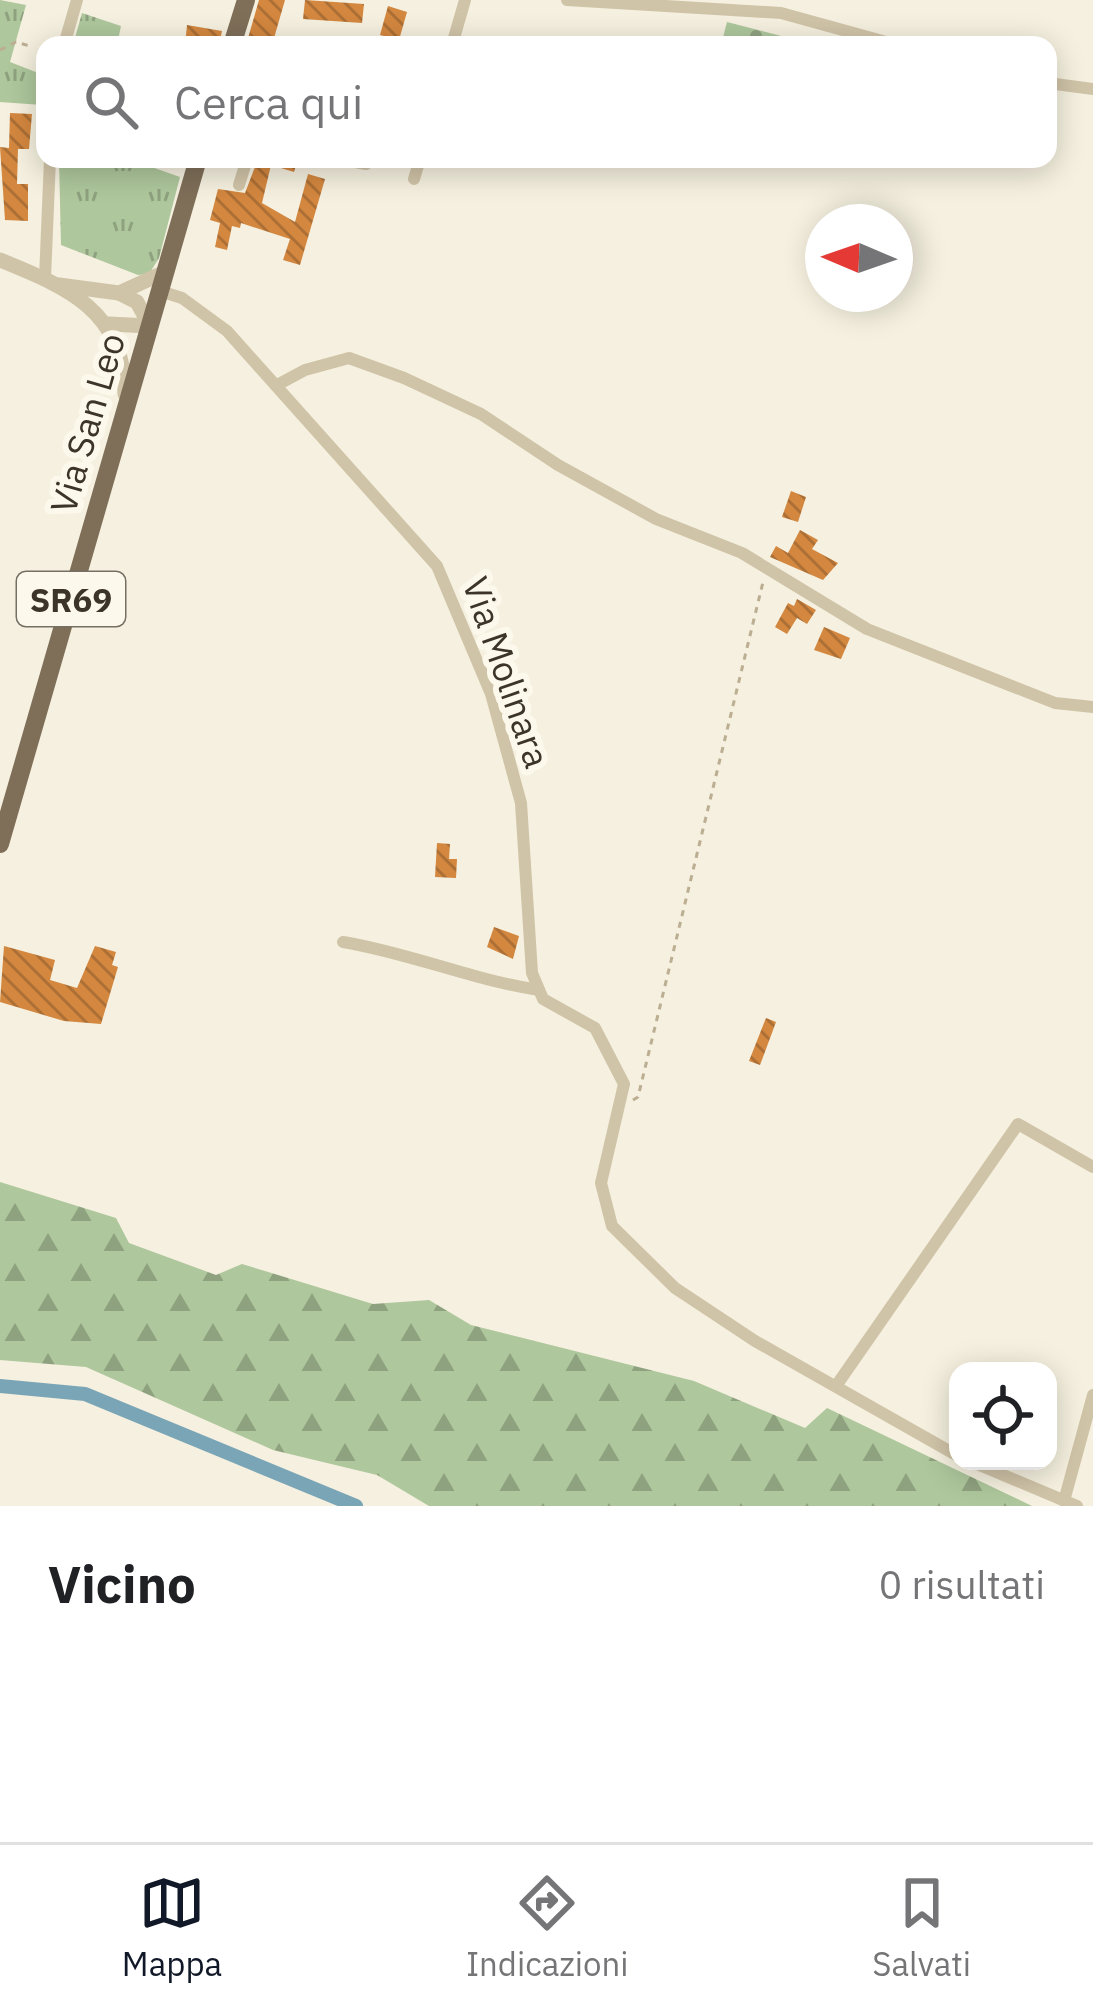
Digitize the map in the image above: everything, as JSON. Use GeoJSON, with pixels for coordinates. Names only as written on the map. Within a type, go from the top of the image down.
{"type":"FeatureCollection","features":[{"type":"Feature","properties":{"kind":"main road"},"geometry":{"type":"LineString","coordinates":[[235,36],[246,0]]}},
{"type":"Feature","properties":{"kind":"main road","name":"Via San Leo"},"geometry":{"type":"LineString","coordinates":[[0,844],[195,168]]}},
{"type":"Feature","properties":{"kind":"street"},"geometry":{"type":"LineString","coordinates":[[67,36],[77,0]]}},
{"type":"Feature","properties":{"kind":"street"},"geometry":{"type":"LineString","coordinates":[[455,36],[465,0]]}},
{"type":"Feature","properties":{"kind":"street"},"geometry":{"type":"LineString","coordinates":[[567,0],[781,13],[864,36]]}},
{"type":"Feature","properties":{"kind":"street"},"geometry":{"type":"LineString","coordinates":[[1057,84],[1093,89]]}},
{"type":"Feature","properties":{"kind":"street"},"geometry":{"type":"LineString","coordinates":[[50,168],[51,281]]}},
{"type":"Feature","properties":{"kind":"street"},"geometry":{"type":"LineString","coordinates":[[239,185],[244,168]]}},
{"type":"Feature","properties":{"kind":"street"},"geometry":{"type":"LineString","coordinates":[[414,179],[417,168]]}},
{"type":"Feature","properties":{"kind":"street"},"geometry":{"type":"LineString","coordinates":[[0,260],[51,281],[119,293],[136,302],[150,326]]}},
{"type":"Feature","properties":{"kind":"street"},"geometry":{"type":"LineString","coordinates":[[51,281],[109,324],[150,326]]}},
{"type":"Feature","properties":{"kind":"street"},"geometry":{"type":"LineString","coordinates":[[119,293],[162,282]]}},
{"type":"Feature","properties":{"kind":"street","name":"Via Molinara"},"geometry":{"type":"LineString","coordinates":[[162,282],[227,331],[437,566],[490,694],[521,803],[532,973],[539,990]]}},
{"type":"Feature","properties":{"kind":"street"},"geometry":{"type":"LineString","coordinates":[[109,324],[125,372],[126,409]]}},
{"type":"Feature","properties":{"kind":"street"},"geometry":{"type":"LineString","coordinates":[[277,385],[305,370],[349,358],[404,377],[481,414],[558,465],[656,519],[766,567],[867,629],[1055,703],[1093,707]]}},
{"type":"Feature","properties":{"kind":"street"},"geometry":{"type":"LineString","coordinates":[[343,942],[406,953],[498,984],[539,990],[543,999],[595,1028],[624,1084],[602,1183],[611,1226],[675,1288],[949,1451]]}},
{"type":"Feature","properties":{"kind":"street"},"geometry":{"type":"LineString","coordinates":[[836,1386],[1018,1124],[1093,1167]]}},
{"type":"Feature","properties":{"kind":"street"},"geometry":{"type":"LineString","coordinates":[[992,1470],[1071,1503],[1093,1395]]}},
{"type":"Feature","properties":{"kind":"path"},"geometry":{"type":"LineString","coordinates":[[0,50],[16,42],[32,47]]}},
{"type":"Feature","properties":{"kind":"path"},"geometry":{"type":"LineString","coordinates":[[620,1096],[638,1096],[766,567]]}},
{"type":"Feature","properties":{"kind":"green space"},"geometry":{"type":"Polygon","coordinates":[[[0,0],[26,5],[10,62],[36,72],[36,105],[0,102],[0,0]]]}},
{"type":"Feature","properties":{"kind":"green space"},"geometry":{"type":"Polygon","coordinates":[[[82,13],[121,26],[119,36],[76,36],[82,13]]]}},
{"type":"Feature","properties":{"kind":"green space"},"geometry":{"type":"Polygon","coordinates":[[[727,22],[781,36],[723,36],[727,22]]]}},
{"type":"Feature","properties":{"kind":"green space"},"geometry":{"type":"Polygon","coordinates":[[[59,168],[154,168],[180,177],[159,258],[149,274],[138,275],[61,245],[59,168]]]}},
{"type":"Feature","properties":{"kind":"green space"},"geometry":{"type":"Polygon","coordinates":[[[0,1182],[116,1218],[129,1243],[216,1275],[242,1264],[373,1304],[429,1300],[471,1325],[694,1381],[805,1428],[827,1408],[1032,1506],[429,1506],[377,1475],[273,1450],[86,1367],[0,1360],[0,1182]]]}},
{"type":"Feature","properties":{"kind":"building"},"geometry":{"type":"Polygon","coordinates":[[[259,0],[285,0],[275,36],[249,36],[259,0]]]}},
{"type":"Feature","properties":{"kind":"building"},"geometry":{"type":"Polygon","coordinates":[[[305,0],[364,4],[362,23],[303,19],[305,0]]]}},
{"type":"Feature","properties":{"kind":"building"},"geometry":{"type":"Polygon","coordinates":[[[388,6],[407,12],[400,36],[380,35],[388,6]]]}},
{"type":"Feature","properties":{"kind":"building"},"geometry":{"type":"Polygon","coordinates":[[[187,25],[222,31],[221,36],[186,36],[187,25]]]}},
{"type":"Feature","properties":{"kind":"building"},"geometry":{"type":"Polygon","coordinates":[[[10,113],[32,114],[29,149],[18,149],[17,184],[28,184],[28,221],[5,220],[0,147],[9,148],[10,113]]]}},
{"type":"Feature","properties":{"kind":"building"},"geometry":{"type":"Polygon","coordinates":[[[255,168],[270,168],[262,203],[295,222],[308,174],[325,179],[300,265],[283,260],[290,239],[241,223],[240,228],[232,226],[227,250],[215,247],[220,223],[210,220],[218,189],[245,193],[255,168]]]}},
{"type":"Feature","properties":{"kind":"building"},"geometry":{"type":"Polygon","coordinates":[[[791,491],[806,497],[798,522],[782,517],[791,491]]]}},
{"type":"Feature","properties":{"kind":"building"},"geometry":{"type":"Polygon","coordinates":[[[800,530],[818,540],[812,549],[838,563],[823,580],[770,557],[776,546],[788,553],[800,530]]]}},
{"type":"Feature","properties":{"kind":"building"},"geometry":{"type":"Polygon","coordinates":[[[797,599],[816,610],[807,624],[797,618],[787,634],[775,627],[788,603],[794,606],[797,599]]]}},
{"type":"Feature","properties":{"kind":"building"},"geometry":{"type":"Polygon","coordinates":[[[824,627],[850,638],[841,659],[814,650],[824,627]]]}},
{"type":"Feature","properties":{"kind":"building"},"geometry":{"type":"Polygon","coordinates":[[[437,843],[450,844],[449,859],[457,859],[456,878],[435,877],[437,843]]]}},
{"type":"Feature","properties":{"kind":"building"},"geometry":{"type":"Polygon","coordinates":[[[494,927],[519,936],[513,959],[487,947],[494,927]]]}},
{"type":"Feature","properties":{"kind":"building"},"geometry":{"type":"Polygon","coordinates":[[[4,946],[55,960],[50,980],[77,988],[95,946],[116,952],[112,965],[118,967],[101,1024],[64,1021],[0,1002],[4,946]]]}},
{"type":"Feature","properties":{"kind":"building"},"geometry":{"type":"Polygon","coordinates":[[[766,1018],[776,1022],[760,1065],[749,1061],[766,1018]]]}},
{"type":"Feature","properties":{"kind":"waterway"},"geometry":{"type":"LineString","coordinates":[[0,1386],[85,1394],[356,1506]]}}]}
